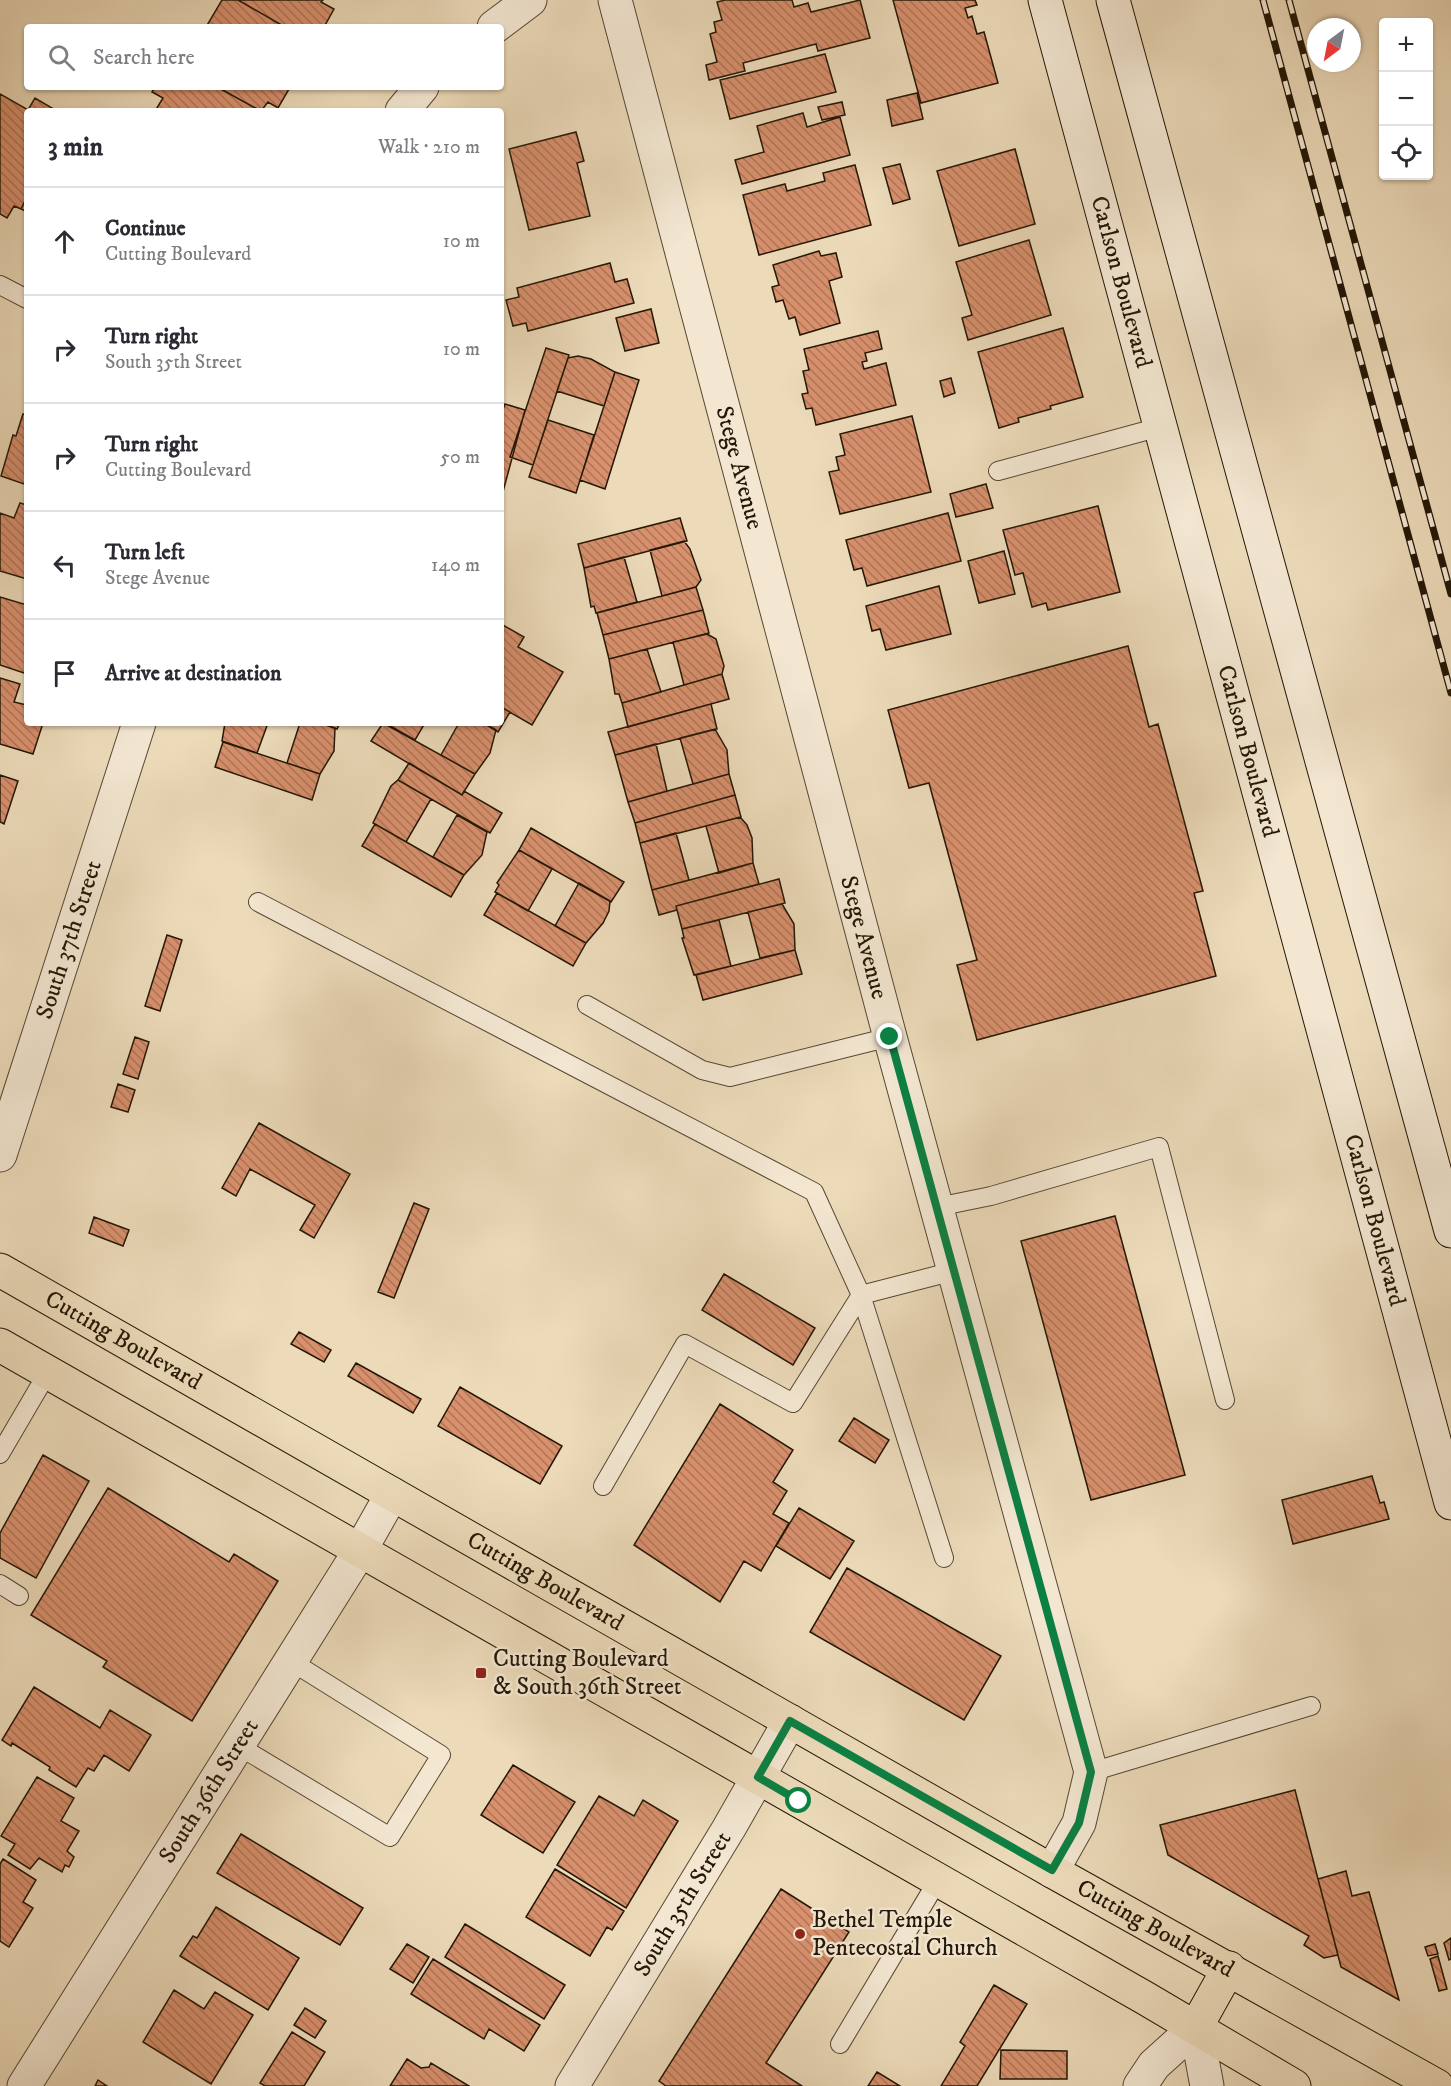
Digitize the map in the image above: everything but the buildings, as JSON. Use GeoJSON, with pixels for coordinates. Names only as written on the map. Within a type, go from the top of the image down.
{"type":"FeatureCollection","features":[{"type":"Feature","properties":{"kind":"main road","name":"Cutting Boulevard"},"geometry":{"type":"LineString","coordinates":[[0,1270],[1052,1870],[1437,2086]]}},
{"type":"Feature","properties":{"kind":"main road"},"geometry":{"type":"LineString","coordinates":[[0,1345],[1196,2027],[1294,2086]]}},
{"type":"Feature","properties":{"kind":"main road"},"geometry":{"type":"LineString","coordinates":[[1196,2027],[1229,1968]]}},
{"type":"Feature","properties":{"kind":"street"},"geometry":{"type":"LineString","coordinates":[[498,24],[530,0]]}},
{"type":"Feature","properties":{"kind":"street","name":"Stege Avenue"},"geometry":{"type":"LineString","coordinates":[[615,0],[890,1037],[1091,1772],[1079,1823],[1052,1870]]}},
{"type":"Feature","properties":{"kind":"street","name":"Carlson Boulevard"},"geometry":{"type":"LineString","coordinates":[[1045,0],[1451,1503]]}},
{"type":"Feature","properties":{"kind":"street"},"geometry":{"type":"LineString","coordinates":[[1113,0],[1451,1230]]}},
{"type":"Feature","properties":{"kind":"street"},"geometry":{"type":"LineString","coordinates":[[404,108],[420,90]]}},
{"type":"Feature","properties":{"kind":"street","name":"South 37th Street"},"geometry":{"type":"LineString","coordinates":[[0,1155],[139,726]]}},
{"type":"Feature","properties":{"kind":"street","name":"South 36th Street"},"geometry":{"type":"LineString","coordinates":[[24,2086],[361,1549],[392,1494]]}},
{"type":"Feature","properties":{"kind":"street","name":"South 35th Street"},"geometry":{"type":"LineString","coordinates":[[572,2086],[790,1721]]}},
{"type":"Feature","properties":{"kind":"street"},"geometry":{"type":"LineString","coordinates":[[1140,2086],[1154,2065],[1196,2027]]}},
{"type":"Feature","properties":{"kind":"street"},"geometry":{"type":"LineString","coordinates":[[1196,2027],[1207,2086]]}},
{"type":"Feature","properties":{"kind":"lane"},"geometry":{"type":"LineString","coordinates":[[0,285],[24,297]]}},
{"type":"Feature","properties":{"kind":"lane"},"geometry":{"type":"LineString","coordinates":[[998,471],[1160,427]]}},
{"type":"Feature","properties":{"kind":"lane"},"geometry":{"type":"LineString","coordinates":[[258,902],[814,1192],[861,1295],[944,1558]]}},
{"type":"Feature","properties":{"kind":"lane"},"geometry":{"type":"LineString","coordinates":[[587,1005],[702,1070],[730,1077],[890,1037]]}},
{"type":"Feature","properties":{"kind":"lane"},"geometry":{"type":"LineString","coordinates":[[937,1207],[991,1196],[1159,1147],[1225,1400]]}},
{"type":"Feature","properties":{"kind":"lane"},"geometry":{"type":"LineString","coordinates":[[603,1486],[685,1344],[793,1403],[861,1295],[954,1270]]}},
{"type":"Feature","properties":{"kind":"lane"},"geometry":{"type":"LineString","coordinates":[[0,1454],[48,1372]]}},
{"type":"Feature","properties":{"kind":"lane"},"geometry":{"type":"LineString","coordinates":[[0,1584],[19,1596]]}},
{"type":"Feature","properties":{"kind":"lane"},"geometry":{"type":"LineString","coordinates":[[237,1744],[390,1837],[441,1755],[290,1660]]}},
{"type":"Feature","properties":{"kind":"lane"},"geometry":{"type":"LineString","coordinates":[[1091,1772],[1311,1706]]}},
{"type":"Feature","properties":{"kind":"lane"},"geometry":{"type":"LineString","coordinates":[[840,2044],[938,1881]]}},
{"type":"Feature","properties":{"kind":"railway"},"geometry":{"type":"LineString","coordinates":[[1263,0],[1451,693]]}},
{"type":"Feature","properties":{"kind":"railway"},"geometry":{"type":"LineString","coordinates":[[1289,0],[1451,594]]}},
{"type":"Feature","properties":{"kind":"place","name":"Cutting Boulevard & South 36th Street"},"geometry":{"type":"Point","coordinates":[481,1673]}},
{"type":"Feature","properties":{"kind":"place","name":"Bethel Temple Pentecostal Church"},"geometry":{"type":"Point","coordinates":[800,1934]}},
{"type":"Feature","properties":{"kind":"route"},"geometry":{"type":"LineString","coordinates":[[799,1801],[758,1777],[790,1721],[1052,1870],[1079,1823],[1091,1772],[890,1037]]}}]}
